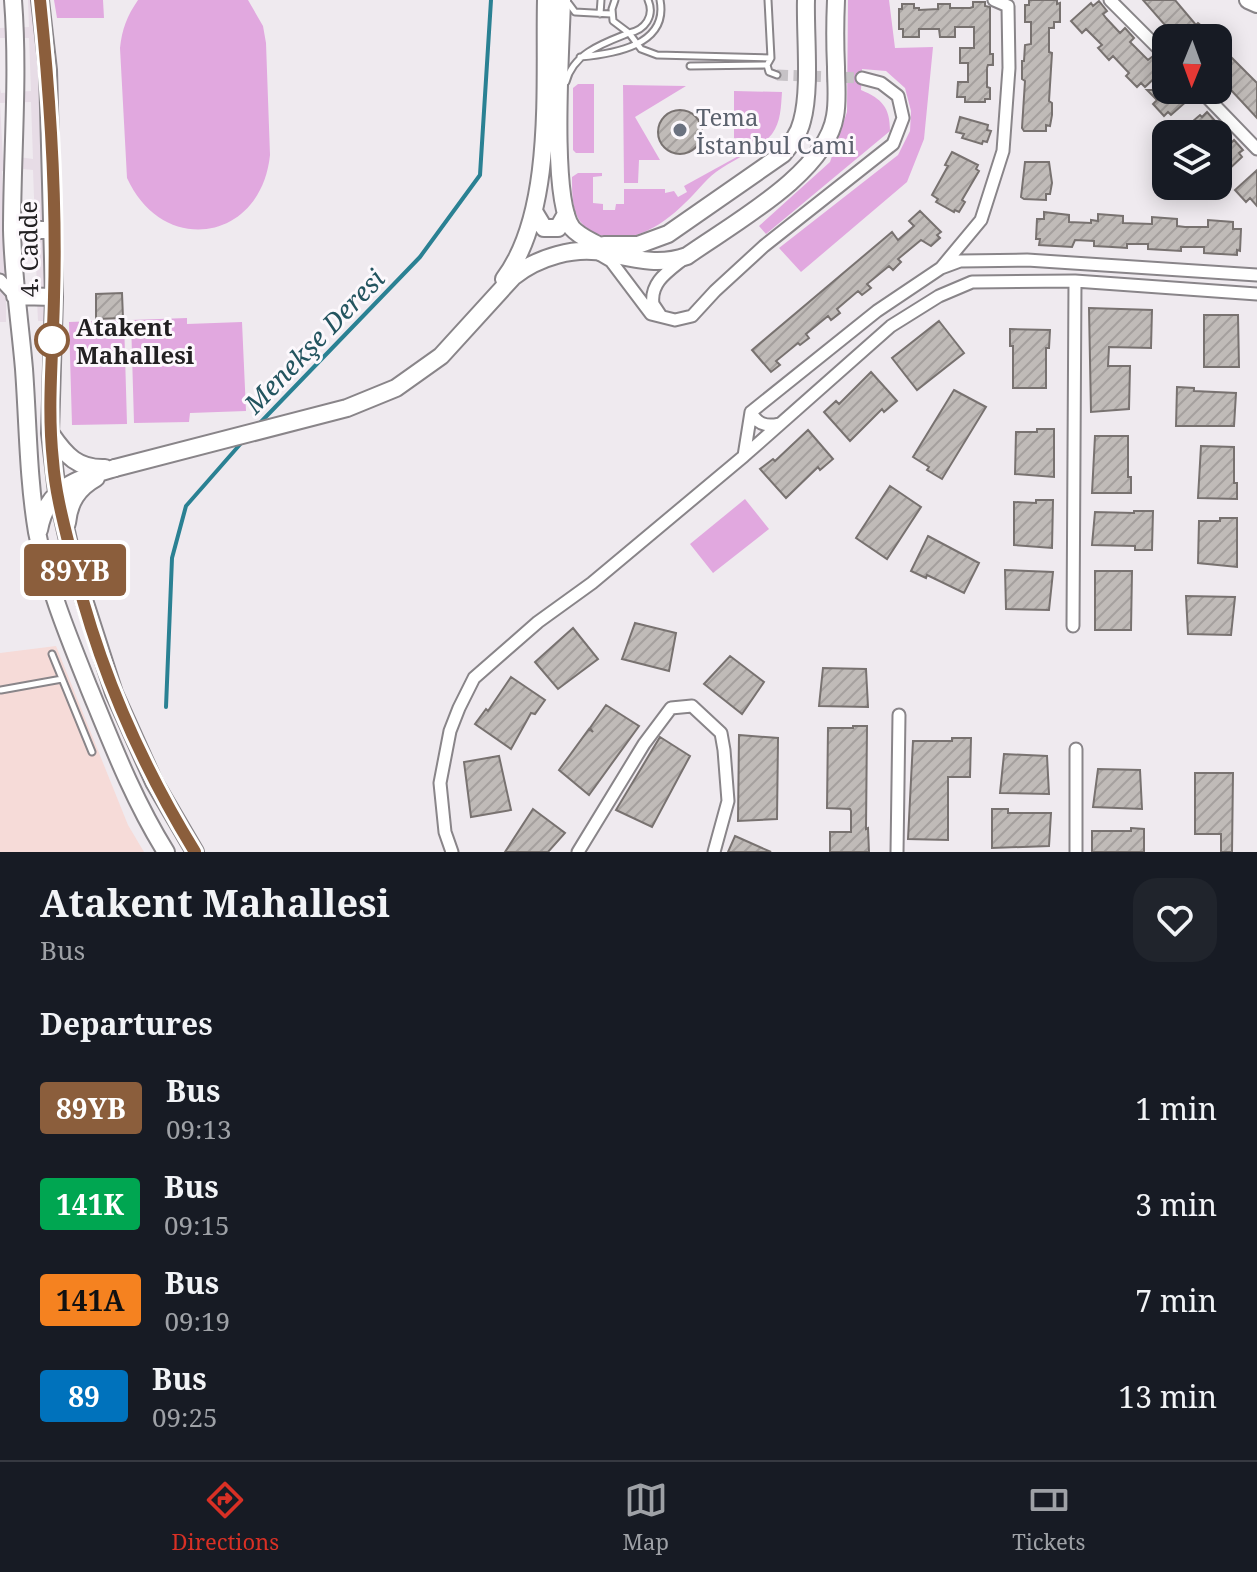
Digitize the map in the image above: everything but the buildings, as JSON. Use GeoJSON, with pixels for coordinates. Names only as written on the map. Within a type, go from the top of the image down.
{"type":"FeatureCollection","features":[{"type":"Feature","properties":{"kind":"street","name":"4. Cadde"},"geometry":{"type":"LineString","coordinates":[[13,0],[17,93],[6,234],[26,396],[28,455],[38,536],[61,612],[101,718],[145,819],[166,852]]}},
{"type":"Feature","properties":{"kind":"street","name":"4. Cadde"},"geometry":{"type":"LineString","coordinates":[[40,0],[48,70],[54,297],[50,433],[57,492],[93,634],[114,693],[149,771],[195,852]]}},
{"type":"Feature","properties":{"kind":"street"},"geometry":{"type":"LineString","coordinates":[[479,313],[510,272],[535,213],[541,183],[546,0]]}},
{"type":"Feature","properties":{"kind":"street"},"geometry":{"type":"LineString","coordinates":[[562,0],[560,180],[566,214],[572,228],[611,261],[651,314],[664,319],[682,320],[692,316],[764,246],[893,144],[903,118],[898,96],[881,83],[862,78]]}},
{"type":"Feature","properties":{"kind":"street"},"geometry":{"type":"LineString","coordinates":[[941,268],[981,220],[1003,151],[1011,3],[994,0]]}},
{"type":"Feature","properties":{"kind":"street"},"geometry":{"type":"LineString","coordinates":[[1110,0],[1152,42]]}},
{"type":"Feature","properties":{"kind":"street"},"geometry":{"type":"LineString","coordinates":[[1248,0],[1257,4]]}},
{"type":"Feature","properties":{"kind":"street"},"geometry":{"type":"LineString","coordinates":[[806,7],[811,22],[821,25],[830,22],[836,7]]}},
{"type":"Feature","properties":{"kind":"street"},"geometry":{"type":"LineString","coordinates":[[510,272],[538,254],[557,249],[638,245],[668,234],[783,154],[795,139],[806,101],[806,7]]}},
{"type":"Feature","properties":{"kind":"street"},"geometry":{"type":"LineString","coordinates":[[664,319],[653,304],[654,287],[660,279],[687,256],[793,181],[813,161],[830,134],[835,116],[836,7]]}},
{"type":"Feature","properties":{"kind":"street"},"geometry":{"type":"LineString","coordinates":[[806,51],[811,43],[821,41],[830,44],[835,51]]}},
{"type":"Feature","properties":{"kind":"street"},"geometry":{"type":"LineString","coordinates":[[1214,104],[1257,149]]}},
{"type":"Feature","properties":{"kind":"street"},"geometry":{"type":"LineString","coordinates":[[535,213],[544,228],[551,229],[558,228],[566,214]]}},
{"type":"Feature","properties":{"kind":"street"},"geometry":{"type":"LineString","coordinates":[[6,234],[53,230]]}},
{"type":"Feature","properties":{"kind":"street"},"geometry":{"type":"LineString","coordinates":[[38,536],[46,508],[57,492],[72,481],[347,408],[396,388],[441,356],[525,267],[557,255],[596,248],[651,262],[674,261],[687,256]]}},
{"type":"Feature","properties":{"kind":"street"},"geometry":{"type":"LineString","coordinates":[[744,456],[751,412],[877,311],[941,268],[960,261],[1027,260],[1257,275]]}},
{"type":"Feature","properties":{"kind":"street"},"geometry":{"type":"LineString","coordinates":[[0,280],[15,296],[54,297]]}},
{"type":"Feature","properties":{"kind":"street"},"geometry":{"type":"LineString","coordinates":[[1073,626],[1075,281]]}},
{"type":"Feature","properties":{"kind":"street"},"geometry":{"type":"LineString","coordinates":[[452,852],[441,809],[442,765],[459,708],[474,678],[538,622],[592,583],[744,456],[891,326],[939,296],[972,282],[1075,281],[1257,294]]}},
{"type":"Feature","properties":{"kind":"street"},"geometry":{"type":"LineString","coordinates":[[751,412],[762,424],[779,424]]}},
{"type":"Feature","properties":{"kind":"street"},"geometry":{"type":"LineString","coordinates":[[50,433],[65,455],[79,465],[115,468]]}},
{"type":"Feature","properties":{"kind":"street"},"geometry":{"type":"LineString","coordinates":[[66,534],[73,498],[83,486],[115,468]]}},
{"type":"Feature","properties":{"kind":"street"},"geometry":{"type":"LineString","coordinates":[[578,852],[644,744],[671,708],[692,706],[721,733],[724,750],[728,801],[714,852]]}},
{"type":"Feature","properties":{"kind":"street"},"geometry":{"type":"LineString","coordinates":[[897,852],[899,715]]}},
{"type":"Feature","properties":{"kind":"street"},"geometry":{"type":"LineString","coordinates":[[1076,749],[1076,852]]}},
{"type":"Feature","properties":{"kind":"lane"},"geometry":{"type":"LineString","coordinates":[[568,0],[575,12],[611,14]]}},
{"type":"Feature","properties":{"kind":"lane"},"geometry":{"type":"LineString","coordinates":[[600,14],[601,0]]}},
{"type":"Feature","properties":{"kind":"lane"},"geometry":{"type":"LineString","coordinates":[[615,0],[611,14],[617,26],[629,33],[644,51],[657,55],[771,58]]}},
{"type":"Feature","properties":{"kind":"lane"},"geometry":{"type":"LineString","coordinates":[[560,116],[568,73],[579,57],[641,29],[651,9],[648,0]]}},
{"type":"Feature","properties":{"kind":"lane"},"geometry":{"type":"LineString","coordinates":[[579,57],[620,53],[637,45],[658,23],[660,0]]}},
{"type":"Feature","properties":{"kind":"lane"},"geometry":{"type":"LineString","coordinates":[[768,0],[771,58],[767,65],[769,72],[777,75]]}},
{"type":"Feature","properties":{"kind":"lane"},"geometry":{"type":"LineString","coordinates":[[690,66],[767,65]]}},
{"type":"Feature","properties":{"kind":"lane"},"geometry":{"type":"LineString","coordinates":[[52,654],[92,752]]}},
{"type":"Feature","properties":{"kind":"lane"},"geometry":{"type":"LineString","coordinates":[[1,690],[62,679]]}},
{"type":"Feature","properties":{"kind":"shaded area"},"geometry":{"type":"Polygon","coordinates":[[[28,0],[38,0],[47,321],[38,321],[37,300],[26,300],[26,315],[16,301],[6,301],[6,322],[0,322],[0,103],[0,88],[1,93],[31,91],[29,38],[0,38],[0,28],[29,27],[28,0]],[[31,102],[0,103],[3,160],[12,160],[12,156],[33,159],[31,102]],[[23,169],[22,173],[2,171],[4,224],[35,224],[33,170],[23,169]],[[35,234],[4,235],[5,290],[16,286],[25,286],[26,290],[37,289],[35,234]]]}},
{"type":"Feature","properties":{"kind":"shaded area"},"geometry":{"type":"Polygon","coordinates":[[[54,0],[103,0],[104,18],[57,18],[54,0]]]}},
{"type":"Feature","properties":{"kind":"shaded area"},"geometry":{"type":"Polygon","coordinates":[[[138,0],[248,0],[263,26],[270,155],[263,184],[249,206],[230,221],[209,229],[186,228],[163,220],[143,203],[127,178],[120,48],[126,23],[138,0]]]}},
{"type":"Feature","properties":{"kind":"shaded area"},"geometry":{"type":"Polygon","coordinates":[[[848,0],[889,0],[895,48],[933,47],[924,139],[907,182],[801,272],[779,248],[898,155],[910,131],[911,111],[905,88],[886,71],[862,69],[861,90],[883,105],[890,131],[766,234],[759,226],[830,162],[847,112],[848,0]]]}},
{"type":"Feature","properties":{"kind":"shaded area"},"geometry":{"type":"Polygon","coordinates":[[[578,84],[594,84],[594,153],[576,153],[573,150],[573,88],[578,84]]]}},
{"type":"Feature","properties":{"kind":"shaded area"},"geometry":{"type":"Polygon","coordinates":[[[623,85],[686,86],[635,117],[660,160],[639,160],[638,183],[624,183],[623,85]]]}},
{"type":"Feature","properties":{"kind":"shaded area"},"geometry":{"type":"Polygon","coordinates":[[[734,91],[782,92],[777,124],[767,140],[716,172],[676,211],[645,232],[622,238],[609,237],[589,230],[583,224],[575,211],[572,195],[572,177],[578,173],[602,173],[602,176],[593,177],[593,203],[603,204],[603,210],[615,210],[616,204],[624,204],[624,189],[665,189],[665,193],[674,191],[678,197],[687,192],[684,186],[753,148],[752,139],[734,138],[734,91]]]}},
{"type":"Feature","properties":{"kind":"shaded area"},"geometry":{"type":"Polygon","coordinates":[[[187,318],[187,324],[242,322],[246,411],[190,413],[189,422],[134,423],[131,320],[187,318]]]}},
{"type":"Feature","properties":{"kind":"shaded area"},"geometry":{"type":"Polygon","coordinates":[[[124,320],[127,424],[72,425],[69,322],[124,320]]]}},
{"type":"Feature","properties":{"kind":"shaded area"},"geometry":{"type":"Polygon","coordinates":[[[745,499],[769,529],[713,573],[690,544],[745,499]]]}},
{"type":"Feature","properties":{"kind":"shaded area"},"geometry":{"type":"Polygon","coordinates":[[[56,646],[128,825],[144,852],[0,852],[0,653],[56,646]]]}},
{"type":"Feature","properties":{"kind":"waterway","name":"Menekşe Deresi"},"geometry":{"type":"LineString","coordinates":[[257,426],[420,257],[480,175],[491,0]]}},
{"type":"Feature","properties":{"kind":"waterway","name":"Menekşe Deresi"},"geometry":{"type":"LineString","coordinates":[[166,707],[172,558],[186,506],[243,441]]}},
{"type":"Feature","properties":{"kind":"tunnel"},"geometry":{"type":"LineString","coordinates":[[777,75],[862,78]]}},
{"type":"Feature","properties":{"kind":"bus line","name":"89YB"},"geometry":{"type":"LineString","coordinates":[[40,0],[48,70],[54,297],[50,433],[57,492],[76,575],[114,693],[154,782],[195,852]]}},
{"type":"Feature","properties":{"kind":"place","name":"Tema İstanbul Cami"},"geometry":{"type":"Point","coordinates":[680,130]}},
{"type":"Feature","properties":{"kind":"place","name":"Atakent Mahallesi"},"geometry":{"type":"Point","coordinates":[52,340]}}]}
